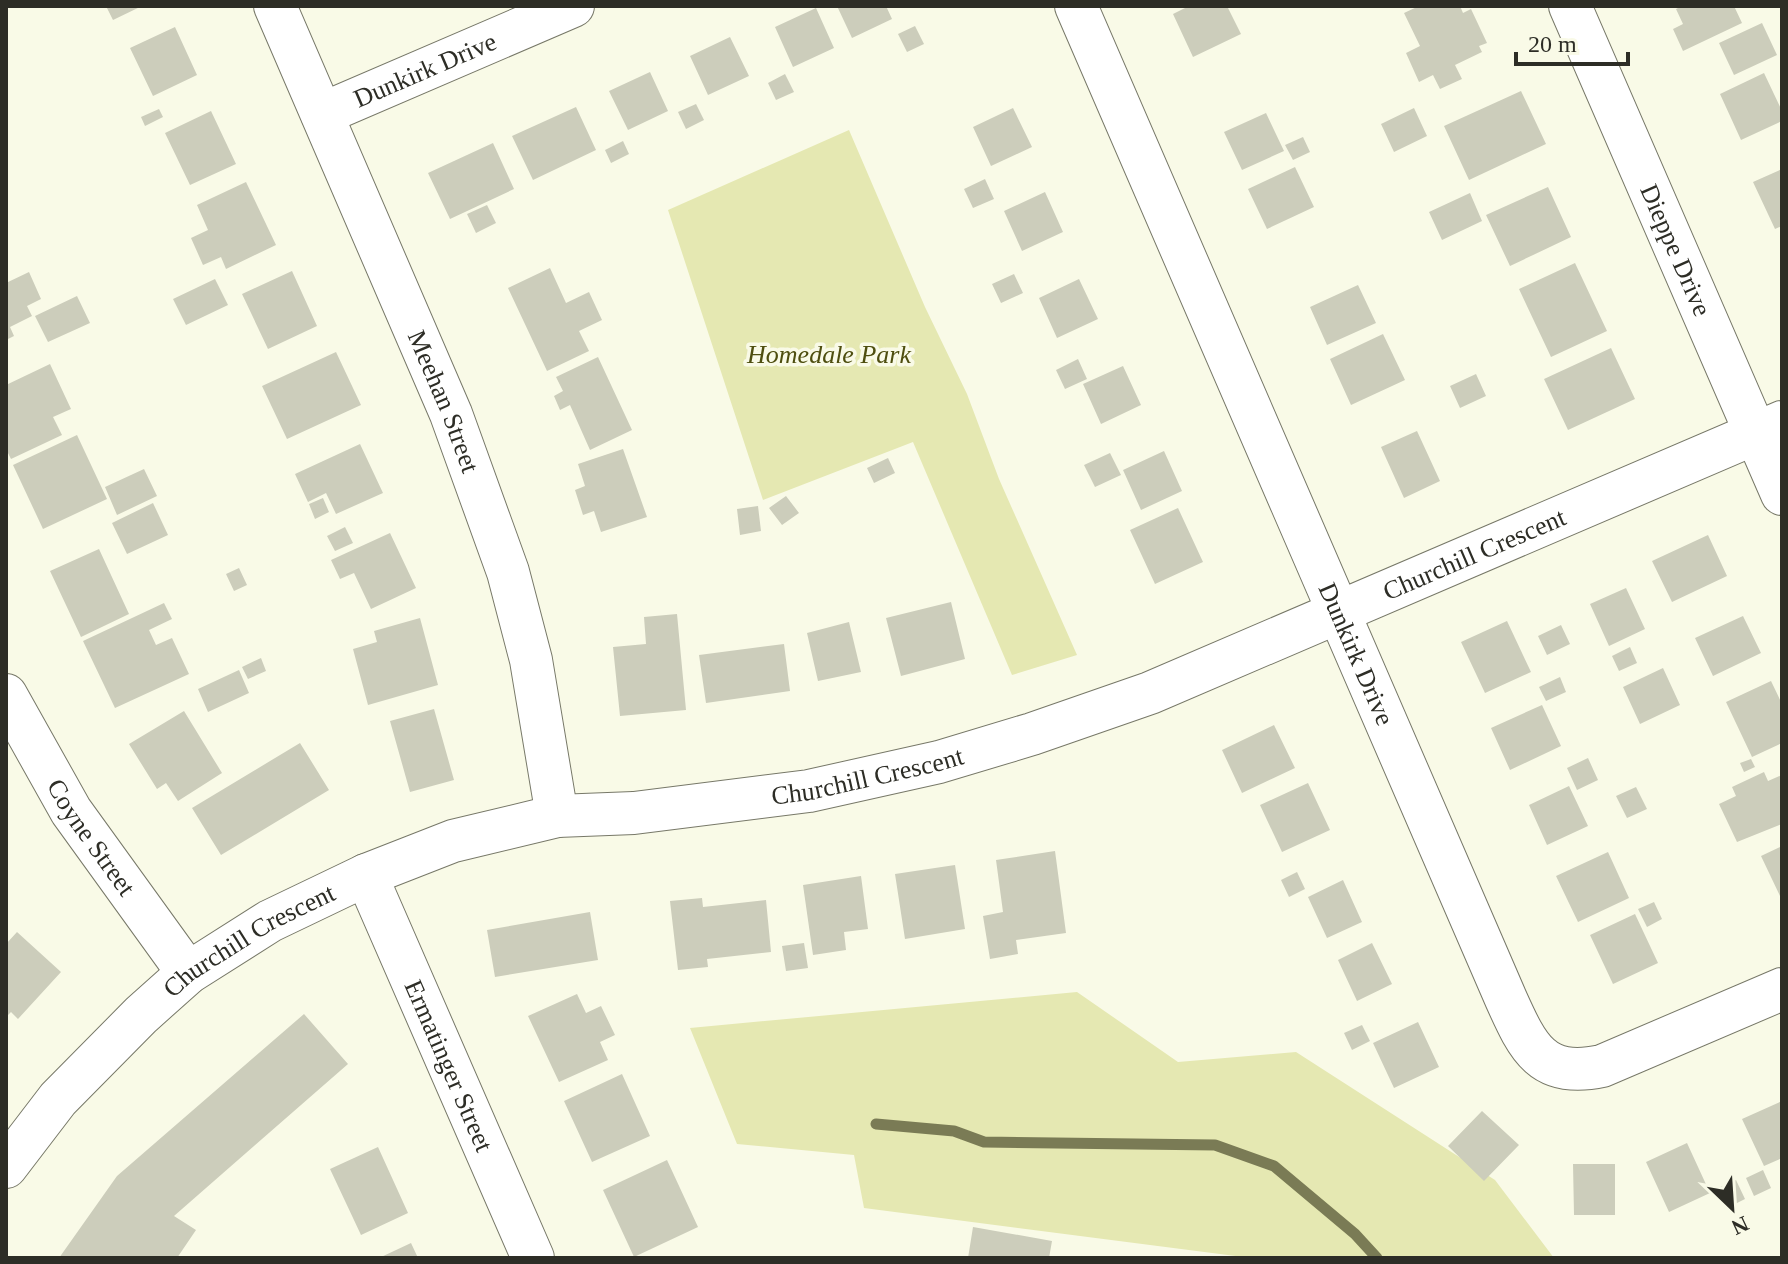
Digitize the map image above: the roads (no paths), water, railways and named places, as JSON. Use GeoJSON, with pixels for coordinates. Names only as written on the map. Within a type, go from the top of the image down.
{"type":"FeatureCollection","features":[{"type":"Feature","properties":{"kind":"street","name":"Meehan Street"},"geometry":{"type":"LineString","coordinates":[[275,6],[451,414],[508,572],[531,660],[557,816]]}},
{"type":"Feature","properties":{"kind":"street","name":"Dunkirk Drive"},"geometry":{"type":"LineString","coordinates":[[322,114],[573,6]]}},
{"type":"Feature","properties":{"kind":"street","name":"Dunkirk Drive"},"geometry":{"type":"LineString","coordinates":[[1076,6],[1520,1030],[1544,1060],[1557,1068],[1571,1071],[1602,1066],[1782,989]]}},
{"type":"Feature","properties":{"kind":"street","name":"Dieppe Drive"},"geometry":{"type":"LineString","coordinates":[[1570,6],[1769,428],[1782,494]]}},
{"type":"Feature","properties":{"kind":"street","name":"Churchill Crescent"},"geometry":{"type":"LineString","coordinates":[[6,1167],[58,1099],[141,1015],[188,973],[270,921],[366,875],[453,841],[557,816],[634,813],[760,799],[939,762],[1125,702],[1769,428]]}},
{"type":"Feature","properties":{"kind":"street","name":"Coyne Street"},"geometry":{"type":"LineString","coordinates":[[6,695],[71,811],[188,973]]}},
{"type":"Feature","properties":{"kind":"street","name":"Ermatinger Street"},"geometry":{"type":"LineString","coordinates":[[366,875],[533,1258]]}},
{"type":"Feature","properties":{"kind":"waterway"},"geometry":{"type":"LineString","coordinates":[[876,1124],[954,1131],[984,1142],[1215,1145],[1274,1166],[1355,1234],[1377,1258]]}},
{"type":"Feature","properties":{"kind":"park label","name":"Homedale Park"},"geometry":{"type":"Point","coordinates":[829,354]}}]}
